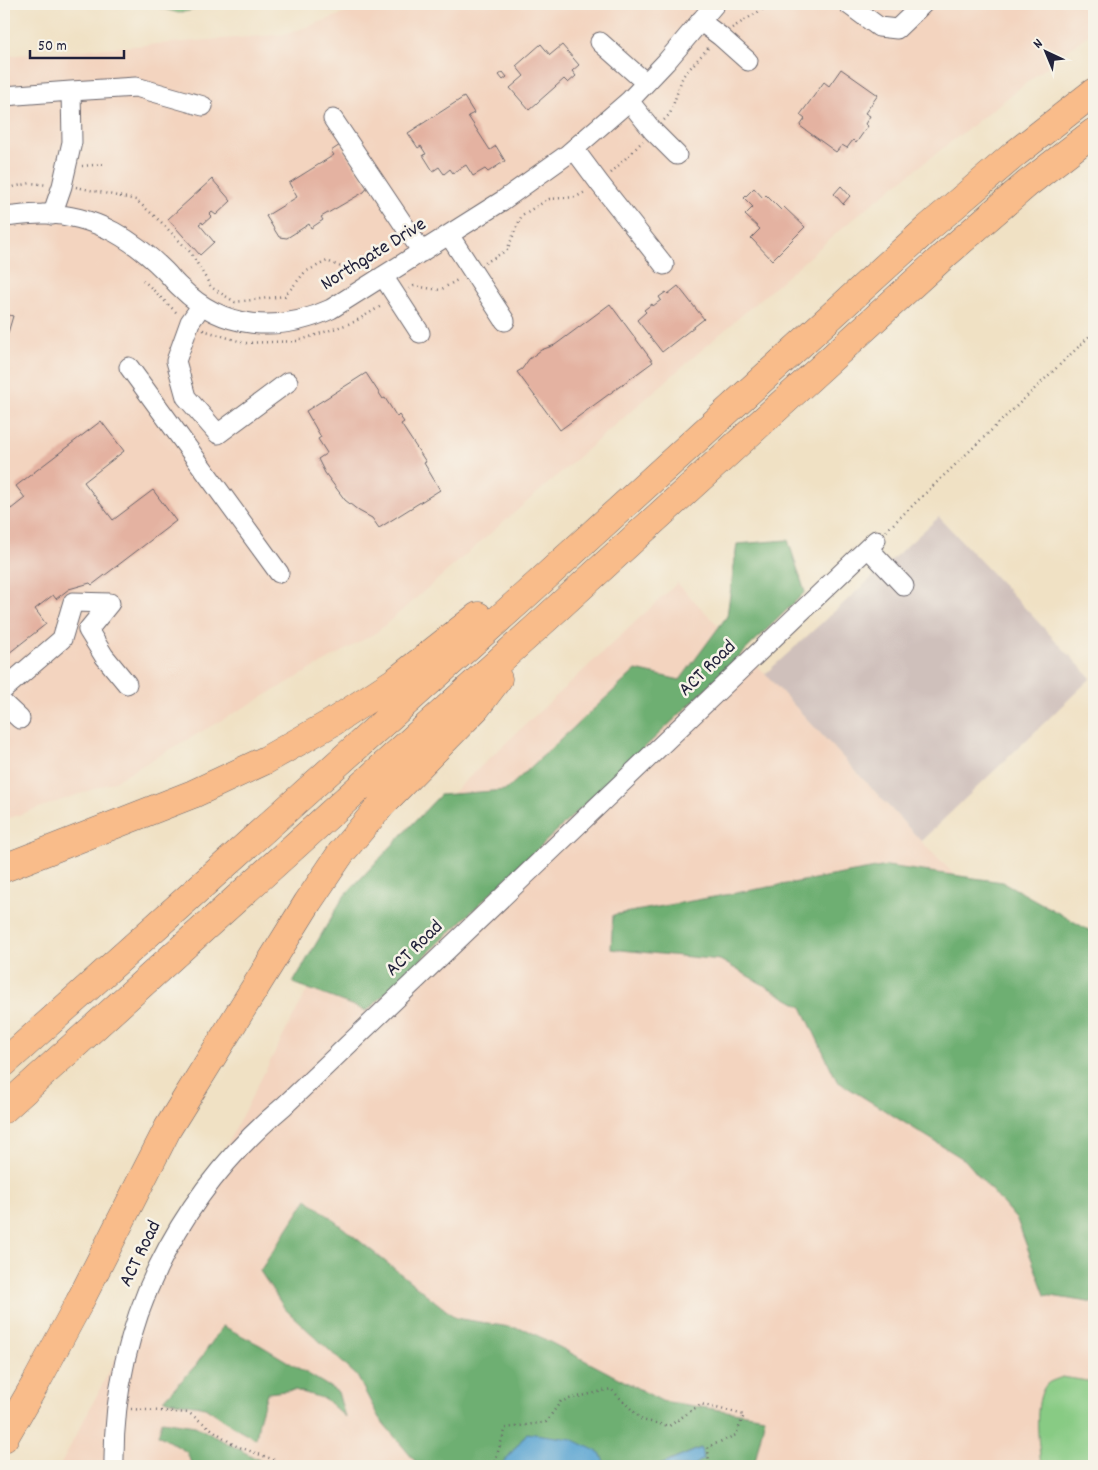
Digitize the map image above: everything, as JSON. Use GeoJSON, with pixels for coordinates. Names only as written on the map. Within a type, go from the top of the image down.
{"type":"FeatureCollection","features":[{"type":"Feature","properties":{"kind":"highway"},"geometry":{"type":"LineString","coordinates":[[4,1063],[563,562],[928,228],[1016,153],[1094,92]]}},
{"type":"Feature","properties":{"kind":"highway"},"geometry":{"type":"LineString","coordinates":[[4,1109],[946,254],[1027,184],[1094,132]]}},
{"type":"Feature","properties":{"kind":"highway"},"geometry":{"type":"LineString","coordinates":[[4,868],[193,794],[266,760],[333,722],[397,680],[520,581],[563,562]]}},
{"type":"Feature","properties":{"kind":"highway"},"geometry":{"type":"LineString","coordinates":[[4,1438],[79,1303],[168,1128],[308,902],[341,853],[383,803],[476,708],[538,626]]}},
{"type":"Feature","properties":{"kind":"street","name":"Northgate Drive"},"geometry":{"type":"LineString","coordinates":[[4,217],[43,214],[67,216],[91,222],[128,240],[149,255],[181,288],[202,305],[237,321],[277,325],[315,316],[331,309],[502,201],[574,149],[629,101],[666,62],[715,4]]}},
{"type":"Feature","properties":{"kind":"street"},"geometry":{"type":"LineString","coordinates":[[848,4],[879,27],[897,29],[923,4]]}},
{"type":"Feature","properties":{"kind":"street"},"geometry":{"type":"LineString","coordinates":[[700,21],[748,61]]}},
{"type":"Feature","properties":{"kind":"street"},"geometry":{"type":"LineString","coordinates":[[600,42],[646,83]]}},
{"type":"Feature","properties":{"kind":"street"},"geometry":{"type":"LineString","coordinates":[[4,96],[136,87],[203,106]]}},
{"type":"Feature","properties":{"kind":"street"},"geometry":{"type":"LineString","coordinates":[[52,215],[62,186],[72,142],[71,91]]}},
{"type":"Feature","properties":{"kind":"street"},"geometry":{"type":"LineString","coordinates":[[629,101],[653,131],[677,155]]}},
{"type":"Feature","properties":{"kind":"street"},"geometry":{"type":"LineString","coordinates":[[333,119],[422,252]]}},
{"type":"Feature","properties":{"kind":"street"},"geometry":{"type":"LineString","coordinates":[[574,149],[664,265]]}},
{"type":"Feature","properties":{"kind":"street"},"geometry":{"type":"LineString","coordinates":[[449,234],[505,321]]}},
{"type":"Feature","properties":{"kind":"street"},"geometry":{"type":"LineString","coordinates":[[383,276],[420,333]]}},
{"type":"Feature","properties":{"kind":"street"},"geometry":{"type":"LineString","coordinates":[[202,305],[190,322],[176,361],[186,396],[218,434],[288,382]]}},
{"type":"Feature","properties":{"kind":"street"},"geometry":{"type":"LineString","coordinates":[[130,367],[279,573]]}},
{"type":"Feature","properties":{"kind":"street"},"geometry":{"type":"LineString","coordinates":[[872,544],[904,586]]}},
{"type":"Feature","properties":{"kind":"street","name":"ACT Road"},"geometry":{"type":"LineString","coordinates":[[114,1466],[115,1426],[124,1365],[132,1335],[153,1276],[190,1208],[228,1159],[872,544]]}},
{"type":"Feature","properties":{"kind":"street"},"geometry":{"type":"LineString","coordinates":[[4,689],[62,639],[88,630],[110,603],[73,602],[62,639]]}},
{"type":"Feature","properties":{"kind":"street"},"geometry":{"type":"LineString","coordinates":[[88,630],[104,656],[128,684]]}},
{"type":"Feature","properties":{"kind":"street"},"geometry":{"type":"LineString","coordinates":[[4,704],[20,719]]}},
{"type":"Feature","properties":{"kind":"path"},"geometry":{"type":"LineString","coordinates":[[4,188],[31,183],[81,188],[136,200],[160,221],[191,253],[211,287],[235,302],[285,296],[305,272],[328,262],[348,270],[362,289]]}},
{"type":"Feature","properties":{"kind":"path"},"geometry":{"type":"LineString","coordinates":[[872,544],[1094,332]]}},
{"type":"Feature","properties":{"kind":"path"},"geometry":{"type":"LineString","coordinates":[[492,1466],[506,1428],[546,1422],[561,1401],[611,1389],[642,1420],[669,1426],[701,1404],[744,1415],[736,1435],[708,1447],[710,1466]]}},
{"type":"Feature","properties":{"kind":"path"},"geometry":{"type":"LineString","coordinates":[[117,1408],[189,1413],[234,1445],[277,1461],[285,1466]]}},
{"type":"Feature","properties":{"kind":"shaded area"},"geometry":{"type":"Polygon","coordinates":[[[370,4],[1094,4],[1094,30],[855,217],[377,632],[111,783],[4,820],[4,56],[287,34],[370,4]]]}},
{"type":"Feature","properties":{"kind":"shaded area"},"geometry":{"type":"Polygon","coordinates":[[[939,517],[1091,678],[921,841],[765,674],[939,517]]]}},
{"type":"Feature","properties":{"kind":"shaded area"},"geometry":{"type":"Polygon","coordinates":[[[677,583],[921,841],[1094,1016],[1094,1466],[60,1466],[369,871],[677,583]]]}},
{"type":"Feature","properties":{"kind":"green space"},"geometry":{"type":"Polygon","coordinates":[[[151,4],[220,4],[179,13],[151,4]]]}},
{"type":"Feature","properties":{"kind":"green space"},"geometry":{"type":"Polygon","coordinates":[[[788,540],[805,592],[701,694],[367,1011],[293,983],[344,896],[440,795],[506,790],[636,670],[680,680],[727,616],[737,544],[788,540]]]}},
{"type":"Feature","properties":{"kind":"green space"},"geometry":{"type":"Polygon","coordinates":[[[887,866],[1003,882],[1094,933],[1094,1303],[1045,1295],[1017,1220],[965,1160],[837,1081],[802,1007],[720,960],[611,949],[613,915],[887,866]]]}},
{"type":"Feature","properties":{"kind":"green space"},"geometry":{"type":"Polygon","coordinates":[[[307,1199],[456,1318],[527,1330],[662,1401],[765,1417],[754,1466],[693,1466],[702,1459],[700,1448],[658,1466],[606,1466],[600,1453],[527,1433],[501,1466],[419,1466],[379,1418],[357,1376],[285,1309],[260,1271],[307,1199]]]}},
{"type":"Feature","properties":{"kind":"green space"},"geometry":{"type":"Polygon","coordinates":[[[223,1326],[260,1345],[338,1392],[345,1417],[325,1399],[295,1390],[267,1393],[256,1439],[205,1407],[164,1400],[196,1365],[223,1326]]]}},
{"type":"Feature","properties":{"kind":"green space"},"geometry":{"type":"Polygon","coordinates":[[[1062,1377],[1094,1382],[1094,1466],[1041,1466],[1038,1435],[1039,1401],[1042,1391],[1047,1384],[1062,1377]]]}},
{"type":"Feature","properties":{"kind":"green space"},"geometry":{"type":"Polygon","coordinates":[[[162,1421],[195,1426],[261,1461],[262,1466],[192,1466],[187,1452],[158,1435],[162,1421]]]}},
{"type":"Feature","properties":{"kind":"water"},"geometry":{"type":"Polygon","coordinates":[[[527,1433],[572,1439],[600,1453],[606,1466],[501,1466],[527,1433]]]}},
{"type":"Feature","properties":{"kind":"water"},"geometry":{"type":"Polygon","coordinates":[[[701,1448],[703,1459],[693,1466],[658,1466],[701,1448]]]}},
{"type":"Feature","properties":{"kind":"building"},"geometry":{"type":"Polygon","coordinates":[[[541,44],[550,55],[562,45],[579,65],[572,71],[576,76],[568,83],[564,79],[529,110],[510,88],[524,76],[516,66],[541,44]]]}},
{"type":"Feature","properties":{"kind":"building"},"geometry":{"type":"Polygon","coordinates":[[[841,69],[878,95],[865,113],[870,116],[865,124],[868,126],[856,143],[853,140],[847,148],[842,145],[836,152],[800,126],[805,119],[800,115],[824,82],[829,86],[841,69]]]}},
{"type":"Feature","properties":{"kind":"building"},"geometry":{"type":"Polygon","coordinates":[[[503,72],[507,77],[503,80],[499,75],[503,72]]]}},
{"type":"Feature","properties":{"kind":"building"},"geometry":{"type":"Polygon","coordinates":[[[464,97],[474,113],[468,116],[490,150],[496,146],[505,161],[488,172],[485,169],[473,176],[466,165],[453,173],[450,169],[444,174],[439,167],[433,171],[423,155],[426,154],[421,146],[418,148],[408,133],[464,97]]]}},
{"type":"Feature","properties":{"kind":"building"},"geometry":{"type":"Polygon","coordinates":[[[340,145],[368,187],[364,192],[321,217],[323,220],[311,228],[309,224],[287,238],[279,237],[266,216],[297,197],[289,183],[334,155],[331,151],[340,145]]]}},
{"type":"Feature","properties":{"kind":"building"},"geometry":{"type":"Polygon","coordinates":[[[212,179],[231,201],[216,215],[212,212],[210,214],[212,216],[203,224],[202,222],[199,224],[214,242],[200,255],[168,219],[212,179]]]}},
{"type":"Feature","properties":{"kind":"building"},"geometry":{"type":"Polygon","coordinates":[[[841,186],[850,196],[843,204],[834,194],[841,186]]]}},
{"type":"Feature","properties":{"kind":"building"},"geometry":{"type":"Polygon","coordinates":[[[754,188],[763,198],[766,195],[781,210],[784,207],[805,227],[772,260],[751,238],[760,229],[745,215],[753,207],[744,198],[754,188]]]}},
{"type":"Feature","properties":{"kind":"building"},"geometry":{"type":"Polygon","coordinates":[[[678,286],[704,319],[662,352],[637,320],[646,312],[644,310],[661,300],[659,297],[666,292],[668,294],[678,286]]]}},
{"type":"Feature","properties":{"kind":"building"},"geometry":{"type":"Polygon","coordinates":[[[610,304],[653,362],[560,430],[517,372],[541,350],[555,345],[610,304]]]}},
{"type":"Feature","properties":{"kind":"building"},"geometry":{"type":"Polygon","coordinates":[[[4,314],[13,316],[5,343],[4,343],[4,314]]]}},
{"type":"Feature","properties":{"kind":"building"},"geometry":{"type":"Polygon","coordinates":[[[366,373],[383,399],[385,398],[397,417],[399,415],[404,422],[401,424],[426,462],[424,463],[440,490],[379,528],[372,518],[345,500],[325,473],[318,459],[327,453],[318,439],[321,437],[306,411],[366,373]]]}},
{"type":"Feature","properties":{"kind":"building"},"geometry":{"type":"Polygon","coordinates":[[[101,421],[124,451],[84,482],[113,520],[153,490],[176,521],[92,585],[90,583],[69,589],[56,599],[53,595],[35,609],[46,624],[4,657],[4,508],[8,505],[11,509],[25,498],[16,486],[101,421]]]}}]}
